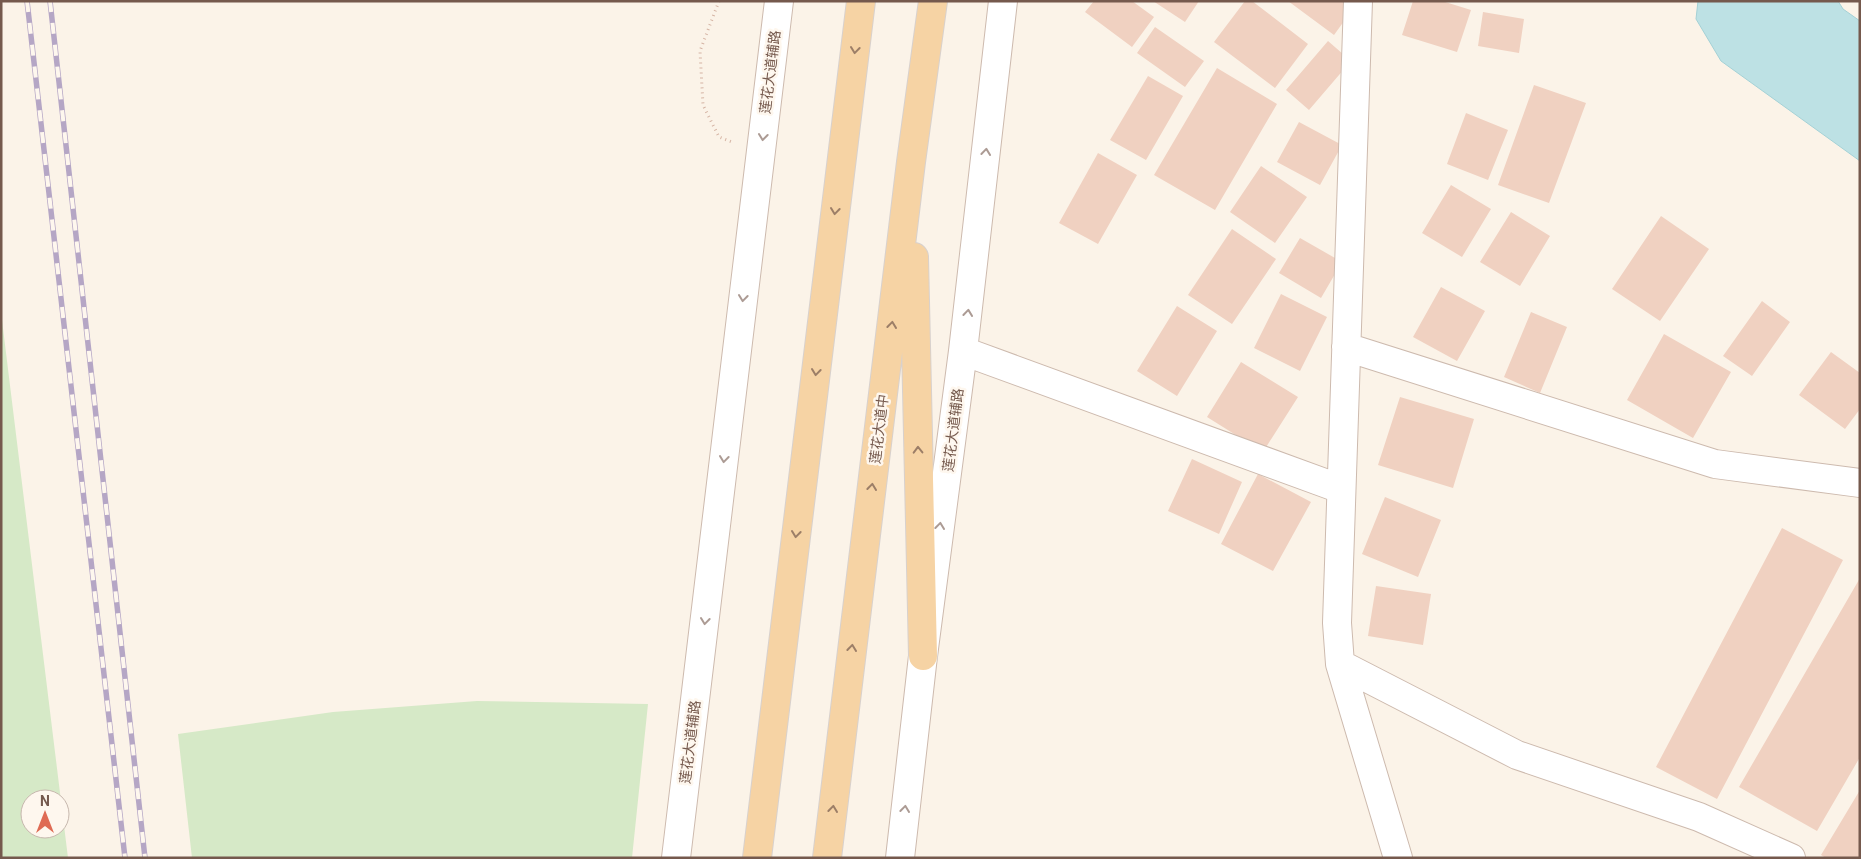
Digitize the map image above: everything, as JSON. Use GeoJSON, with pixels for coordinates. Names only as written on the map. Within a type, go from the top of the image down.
{"type":"FeatureCollection","features":[{"type":"Feature","properties":{"kind":"main road"},"geometry":{"type":"LineString","coordinates":[[757,858],[861,1]]}},
{"type":"Feature","properties":{"kind":"main road","name":"莲花大道中"},"geometry":{"type":"LineString","coordinates":[[827,858],[911,162],[934,1]]}},
{"type":"Feature","properties":{"kind":"main road"},"geometry":{"type":"LineString","coordinates":[[911,162],[924,656]]}},
{"type":"Feature","properties":{"kind":"street","name":"莲花大道辅路"},"geometry":{"type":"LineString","coordinates":[[676,858],[779,1]]}},
{"type":"Feature","properties":{"kind":"street","name":"莲花大道辅路"},"geometry":{"type":"LineString","coordinates":[[900,858],[963,351],[1003,1]]}},
{"type":"Feature","properties":{"kind":"street"},"geometry":{"type":"LineString","coordinates":[[1358,1],[1337,623],[1340,664],[1398,858]]}},
{"type":"Feature","properties":{"kind":"street"},"geometry":{"type":"LineString","coordinates":[[1346,348],[1716,464],[1860,483]]}},
{"type":"Feature","properties":{"kind":"street"},"geometry":{"type":"LineString","coordinates":[[963,351],[1341,489]]}},
{"type":"Feature","properties":{"kind":"street"},"geometry":{"type":"LineString","coordinates":[[1340,664],[1516,755],[1699,817],[1790,858]]}},
{"type":"Feature","properties":{"kind":"path"},"geometry":{"type":"LineString","coordinates":[[719,1],[700,51],[703,105],[719,137],[761,153]]}},
{"type":"Feature","properties":{"kind":"green space"},"geometry":{"type":"Polygon","coordinates":[[[1,312],[60,789],[20,789],[20,839],[66,839],[68,858],[1,858],[1,312]]]}},
{"type":"Feature","properties":{"kind":"green space"},"geometry":{"type":"Polygon","coordinates":[[[477,701],[648,704],[632,858],[192,858],[178,734],[333,712],[477,701]]]}},
{"type":"Feature","properties":{"kind":"water"},"geometry":{"type":"Polygon","coordinates":[[[1698,1],[1838,1],[1843,9],[1860,21],[1860,161],[1721,61],[1696,19],[1698,1]]]}},
{"type":"Feature","properties":{"kind":"building"},"geometry":{"type":"Polygon","coordinates":[[[1094,1],[1132,1],[1154,17],[1132,47],[1085,12],[1094,1]]]}},
{"type":"Feature","properties":{"kind":"building"},"geometry":{"type":"Polygon","coordinates":[[[1153,1],[1199,1],[1185,22],[1153,1]]]}},
{"type":"Feature","properties":{"kind":"building"},"geometry":{"type":"Polygon","coordinates":[[[1245,1],[1252,1],[1308,44],[1275,88],[1214,42],[1245,1]]]}},
{"type":"Feature","properties":{"kind":"building"},"geometry":{"type":"Polygon","coordinates":[[[1288,1],[1348,1],[1355,6],[1334,35],[1288,1]]]}},
{"type":"Feature","properties":{"kind":"building"},"geometry":{"type":"Polygon","coordinates":[[[1413,1],[1442,1],[1471,10],[1457,52],[1402,35],[1413,1]]]}},
{"type":"Feature","properties":{"kind":"building"},"geometry":{"type":"Polygon","coordinates":[[[1483,12],[1524,19],[1519,53],[1478,46],[1483,12]]]}},
{"type":"Feature","properties":{"kind":"building"},"geometry":{"type":"Polygon","coordinates":[[[1155,27],[1204,61],[1185,87],[1137,53],[1155,27]]]}},
{"type":"Feature","properties":{"kind":"building"},"geometry":{"type":"Polygon","coordinates":[[[1328,41],[1351,61],[1309,110],[1286,90],[1328,41]]]}},
{"type":"Feature","properties":{"kind":"building"},"geometry":{"type":"Polygon","coordinates":[[[1217,68],[1277,104],[1215,210],[1154,175],[1217,68]]]}},
{"type":"Feature","properties":{"kind":"building"},"geometry":{"type":"Polygon","coordinates":[[[1148,76],[1183,96],[1146,160],[1110,140],[1148,76]]]}},
{"type":"Feature","properties":{"kind":"building"},"geometry":{"type":"Polygon","coordinates":[[[1534,85],[1586,103],[1549,203],[1498,185],[1534,85]]]}},
{"type":"Feature","properties":{"kind":"building"},"geometry":{"type":"Polygon","coordinates":[[[1466,113],[1508,130],[1488,180],[1447,164],[1466,113]]]}},
{"type":"Feature","properties":{"kind":"building"},"geometry":{"type":"Polygon","coordinates":[[[1299,122],[1342,145],[1320,185],[1277,162],[1299,122]]]}},
{"type":"Feature","properties":{"kind":"building"},"geometry":{"type":"Polygon","coordinates":[[[1098,153],[1137,175],[1098,244],[1059,223],[1098,153]]]}},
{"type":"Feature","properties":{"kind":"building"},"geometry":{"type":"Polygon","coordinates":[[[1261,166],[1307,197],[1275,243],[1230,212],[1261,166]]]}},
{"type":"Feature","properties":{"kind":"building"},"geometry":{"type":"Polygon","coordinates":[[[1451,185],[1491,209],[1462,257],[1422,233],[1451,185]]]}},
{"type":"Feature","properties":{"kind":"building"},"geometry":{"type":"Polygon","coordinates":[[[1511,212],[1550,236],[1520,286],[1480,262],[1511,212]]]}},
{"type":"Feature","properties":{"kind":"building"},"geometry":{"type":"Polygon","coordinates":[[[1661,216],[1709,249],[1660,321],[1612,289],[1661,216]]]}},
{"type":"Feature","properties":{"kind":"building"},"geometry":{"type":"Polygon","coordinates":[[[1232,229],[1276,259],[1232,324],[1188,295],[1232,229]]]}},
{"type":"Feature","properties":{"kind":"building"},"geometry":{"type":"Polygon","coordinates":[[[1300,238],[1342,262],[1321,298],[1279,273],[1300,238]]]}},
{"type":"Feature","properties":{"kind":"building"},"geometry":{"type":"Polygon","coordinates":[[[1441,287],[1485,311],[1457,361],[1413,337],[1441,287]]]}},
{"type":"Feature","properties":{"kind":"building"},"geometry":{"type":"Polygon","coordinates":[[[1281,294],[1327,317],[1300,371],[1254,348],[1281,294]]]}},
{"type":"Feature","properties":{"kind":"building"},"geometry":{"type":"Polygon","coordinates":[[[1762,301],[1790,322],[1752,376],[1723,356],[1762,301]]]}},
{"type":"Feature","properties":{"kind":"building"},"geometry":{"type":"Polygon","coordinates":[[[1177,306],[1217,331],[1177,396],[1137,371],[1177,306]]]}},
{"type":"Feature","properties":{"kind":"building"},"geometry":{"type":"Polygon","coordinates":[[[1531,312],[1567,327],[1540,393],[1504,377],[1531,312]]]}},
{"type":"Feature","properties":{"kind":"building"},"geometry":{"type":"Polygon","coordinates":[[[1664,334],[1731,372],[1693,438],[1627,400],[1664,334]]]}},
{"type":"Feature","properties":{"kind":"building"},"geometry":{"type":"Polygon","coordinates":[[[1831,352],[1860,373],[1860,409],[1845,429],[1799,395],[1831,352]]]}},
{"type":"Feature","properties":{"kind":"building"},"geometry":{"type":"Polygon","coordinates":[[[1241,362],[1298,397],[1263,452],[1207,417],[1241,362]]]}},
{"type":"Feature","properties":{"kind":"building"},"geometry":{"type":"Polygon","coordinates":[[[1400,397],[1474,419],[1453,488],[1378,465],[1400,397]]]}},
{"type":"Feature","properties":{"kind":"building"},"geometry":{"type":"Polygon","coordinates":[[[1192,459],[1242,482],[1219,534],[1168,511],[1192,459]]]}},
{"type":"Feature","properties":{"kind":"building"},"geometry":{"type":"Polygon","coordinates":[[[1258,474],[1311,502],[1273,571],[1221,544],[1258,474]]]}},
{"type":"Feature","properties":{"kind":"building"},"geometry":{"type":"Polygon","coordinates":[[[1385,497],[1441,520],[1418,577],[1362,554],[1385,497]]]}},
{"type":"Feature","properties":{"kind":"building"},"geometry":{"type":"Polygon","coordinates":[[[1782,528],[1843,560],[1717,799],[1656,767],[1782,528]]]}},
{"type":"Feature","properties":{"kind":"building"},"geometry":{"type":"Polygon","coordinates":[[[1860,578],[1860,757],[1817,831],[1739,787],[1860,578]]]}},
{"type":"Feature","properties":{"kind":"building"},"geometry":{"type":"Polygon","coordinates":[[[1376,586],[1431,594],[1423,645],[1368,636],[1376,586]]]}},
{"type":"Feature","properties":{"kind":"building"},"geometry":{"type":"Polygon","coordinates":[[[1860,790],[1860,858],[1826,858],[1821,855],[1860,790]]]}},
{"type":"Feature","properties":{"kind":"railway"},"geometry":{"type":"LineString","coordinates":[[27,1],[125,858]]}},
{"type":"Feature","properties":{"kind":"railway"},"geometry":{"type":"LineString","coordinates":[[50,1],[145,858]]}}]}
